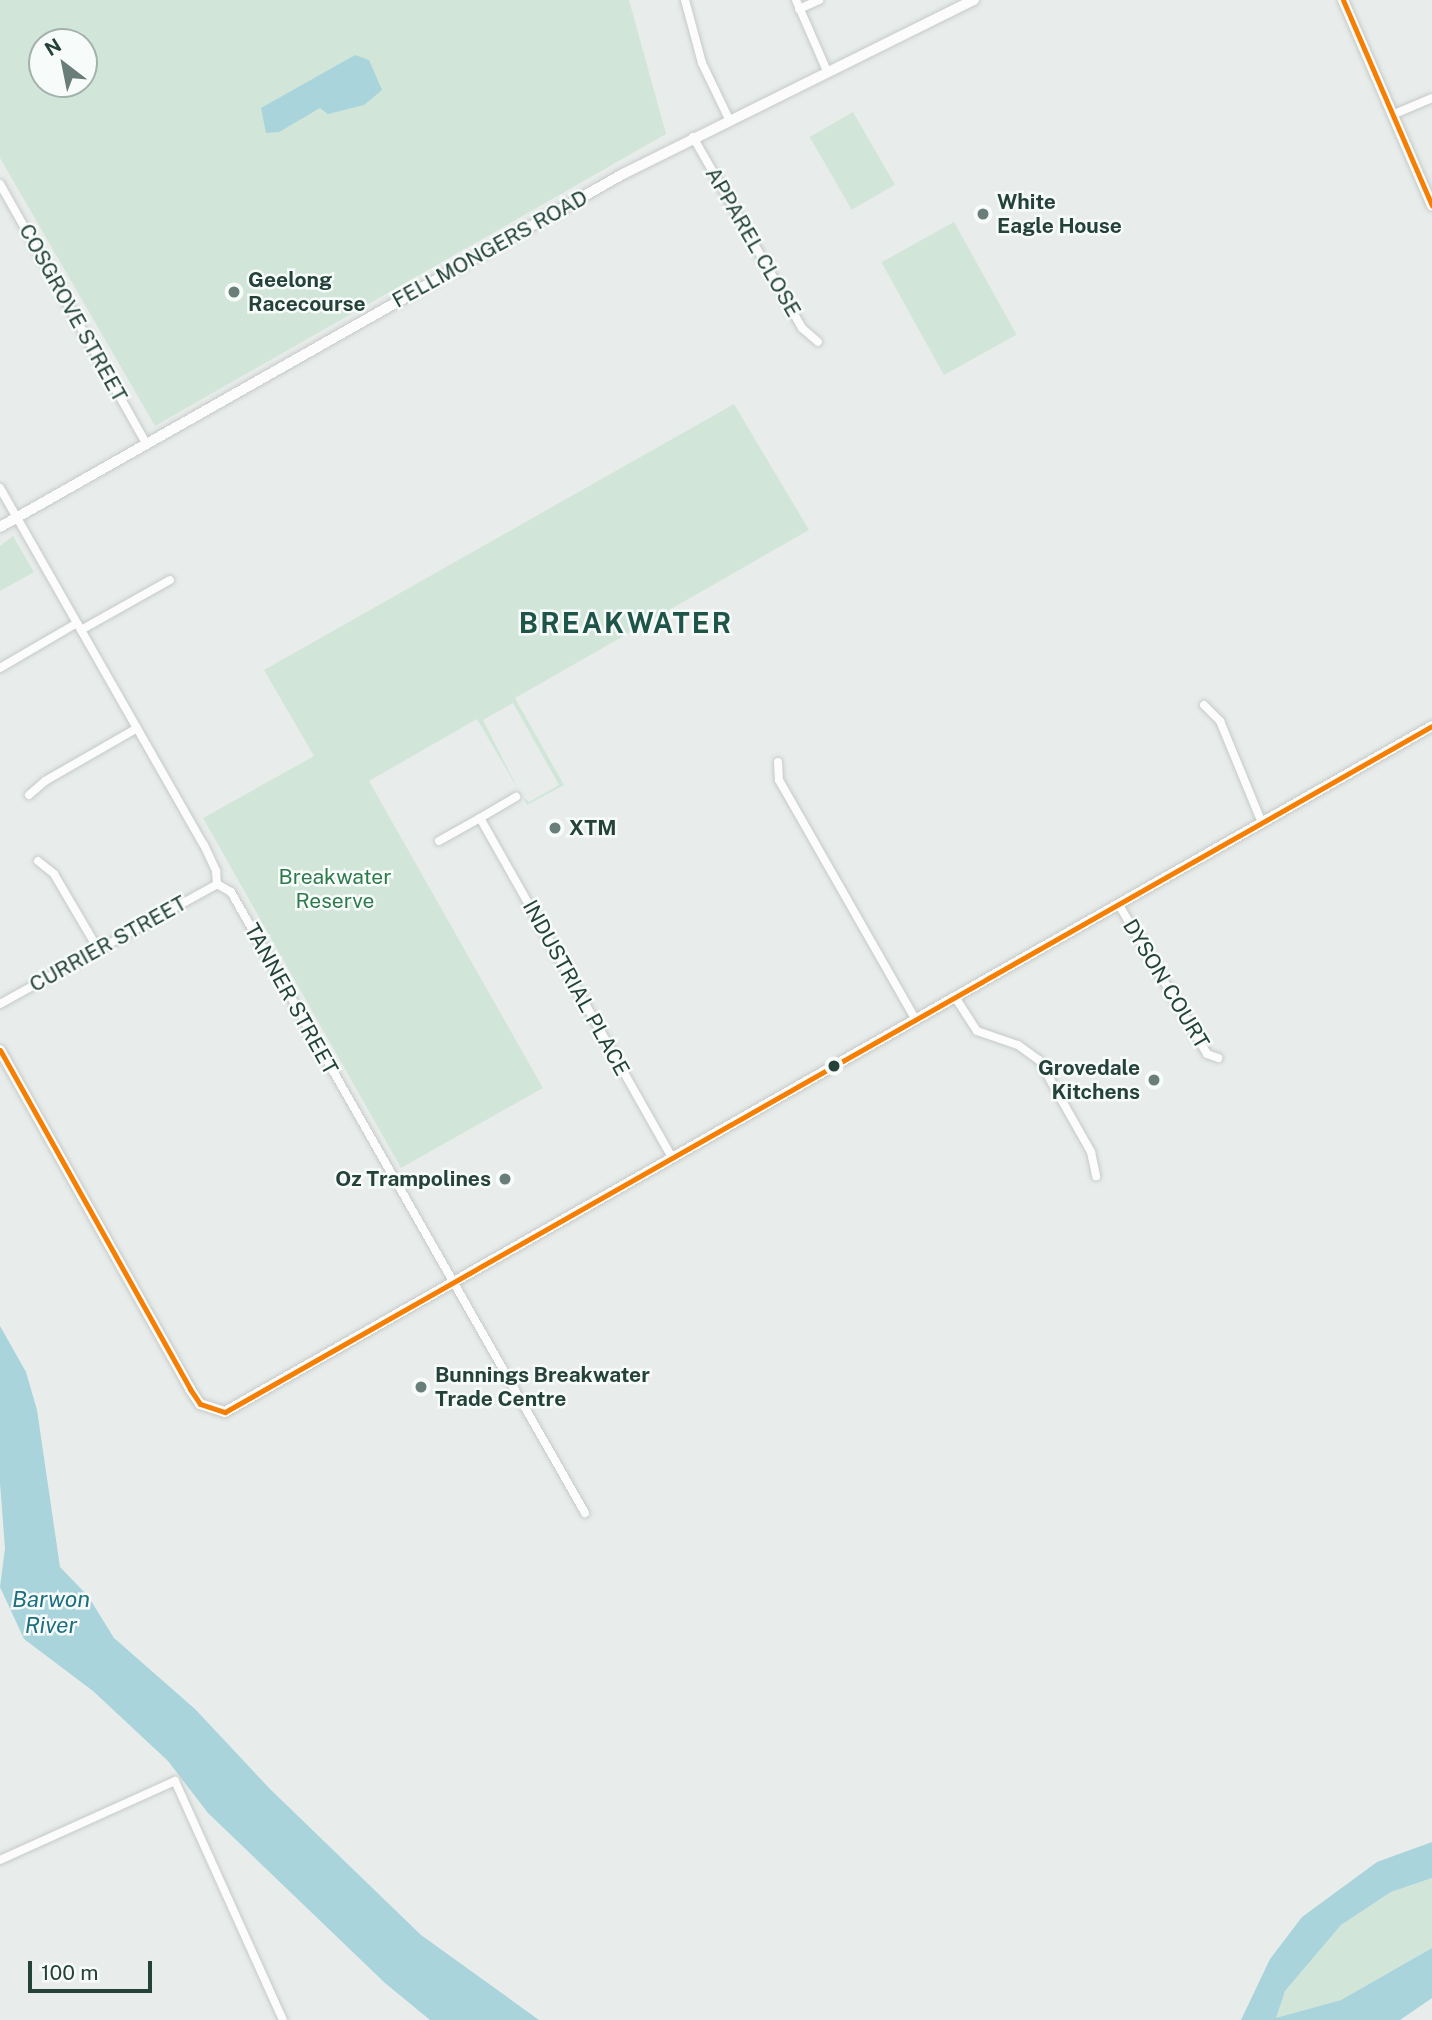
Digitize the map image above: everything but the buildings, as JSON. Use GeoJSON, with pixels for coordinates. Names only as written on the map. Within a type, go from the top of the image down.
{"type":"FeatureCollection","features":[{"type":"Feature","properties":{"kind":"street"},"geometry":{"type":"LineString","coordinates":[[685,0],[702,63],[729,119]]}},
{"type":"Feature","properties":{"kind":"street"},"geometry":{"type":"LineString","coordinates":[[796,0],[827,71]]}},
{"type":"Feature","properties":{"kind":"street"},"geometry":{"type":"LineString","coordinates":[[799,9],[819,0]]}},
{"type":"Feature","properties":{"kind":"street","name":"FELLMONGERS ROAD"},"geometry":{"type":"LineString","coordinates":[[0,527],[693,137],[974,0]]}},
{"type":"Feature","properties":{"kind":"street"},"geometry":{"type":"LineString","coordinates":[[1343,0],[1432,205]]}},
{"type":"Feature","properties":{"kind":"street"},"geometry":{"type":"LineString","coordinates":[[1392,115],[1432,98]]}},
{"type":"Feature","properties":{"kind":"street","name":"APPAREL CLOSE"},"geometry":{"type":"LineString","coordinates":[[693,137],[802,328],[818,342]]}},
{"type":"Feature","properties":{"kind":"street","name":"COSGROVE STREET"},"geometry":{"type":"LineString","coordinates":[[0,184],[146,443]]}},
{"type":"Feature","properties":{"kind":"street","name":"TANNER STREET"},"geometry":{"type":"LineString","coordinates":[[0,488],[213,863],[218,884],[231,892],[451,1283],[585,1513]]}},
{"type":"Feature","properties":{"kind":"street","name":"FELLMONGERS ROAD"},"geometry":{"type":"LineString","coordinates":[[0,534],[17,517]]}},
{"type":"Feature","properties":{"kind":"street"},"geometry":{"type":"LineString","coordinates":[[0,668],[170,580]]}},
{"type":"Feature","properties":{"kind":"street"},"geometry":{"type":"LineString","coordinates":[[1204,705],[1220,721],[1262,822]]}},
{"type":"Feature","properties":{"kind":"street"},"geometry":{"type":"LineString","coordinates":[[0,1051],[190,1390],[209,1410],[233,1409],[1432,726]]}},
{"type":"Feature","properties":{"kind":"street"},"geometry":{"type":"LineString","coordinates":[[29,795],[45,781],[137,728]]}},
{"type":"Feature","properties":{"kind":"street"},"geometry":{"type":"LineString","coordinates":[[778,762],[779,780],[916,1020]]}},
{"type":"Feature","properties":{"kind":"street"},"geometry":{"type":"LineString","coordinates":[[439,841],[516,797]]}},
{"type":"Feature","properties":{"kind":"street","name":"INDUSTRIAL PLACE"},"geometry":{"type":"LineString","coordinates":[[480,818],[672,1158]]}},
{"type":"Feature","properties":{"kind":"street"},"geometry":{"type":"LineString","coordinates":[[38,861],[54,874],[98,949]]}},
{"type":"Feature","properties":{"kind":"street","name":"CURRIER STREET"},"geometry":{"type":"LineString","coordinates":[[0,1004],[218,884]]}},
{"type":"Feature","properties":{"kind":"street","name":"DYSON COURT"},"geometry":{"type":"LineString","coordinates":[[1119,905],[1207,1054],[1218,1058]]}},
{"type":"Feature","properties":{"kind":"street"},"geometry":{"type":"LineString","coordinates":[[955,997],[977,1031],[1018,1045],[1039,1060],[1091,1152],[1096,1176]]}},
{"type":"Feature","properties":{"kind":"street"},"geometry":{"type":"LineString","coordinates":[[0,1860],[175,1782],[283,2020]]}},
{"type":"Feature","properties":{"kind":"green space","name":"Geelong Racecourse"},"geometry":{"type":"Polygon","coordinates":[[[0,0],[629,0],[666,134],[155,426],[0,158],[0,0]]]}},
{"type":"Feature","properties":{"kind":"green space"},"geometry":{"type":"Polygon","coordinates":[[[853,112],[895,185],[852,210],[810,137],[853,112]]]}},
{"type":"Feature","properties":{"kind":"green space"},"geometry":{"type":"Polygon","coordinates":[[[954,222],[1017,335],[944,375],[881,262],[954,222]]]}},
{"type":"Feature","properties":{"kind":"green space","name":"Breakwater Reserve"},"geometry":{"type":"Polygon","coordinates":[[[734,404],[809,530],[515,698],[564,785],[527,805],[523,797],[529,802],[559,785],[513,703],[483,720],[519,791],[477,719],[369,781],[543,1088],[401,1168],[203,818],[314,756],[264,670],[734,404]]]}},
{"type":"Feature","properties":{"kind":"green space"},"geometry":{"type":"Polygon","coordinates":[[[13,536],[34,572],[0,591],[0,546],[13,536]]]}},
{"type":"Feature","properties":{"kind":"green space"},"geometry":{"type":"Polygon","coordinates":[[[1432,1878],[1432,1948],[1341,2000],[1275,2019],[1285,1991],[1341,1925],[1391,1892],[1432,1878]]]}},
{"type":"Feature","properties":{"kind":"water"},"geometry":{"type":"Polygon","coordinates":[[[355,55],[369,60],[382,90],[364,105],[328,114],[320,108],[279,132],[266,133],[261,108],[355,55]]]}},
{"type":"Feature","properties":{"kind":"water","name":"Barwon River"},"geometry":{"type":"Polygon","coordinates":[[[0,1326],[26,1372],[37,1410],[60,1567],[88,1596],[114,1638],[195,1709],[270,1789],[421,1935],[539,2020],[430,2020],[385,1983],[208,1813],[168,1761],[93,1691],[24,1639],[0,1587],[5,1548],[0,1483],[0,1326]]]}},
{"type":"Feature","properties":{"kind":"water"},"geometry":{"type":"Polygon","coordinates":[[[1432,1842],[1432,1878],[1391,1892],[1341,1925],[1285,1991],[1276,2018],[1341,2000],[1432,1948],[1432,1998],[1400,2020],[1241,2020],[1270,1959],[1302,1917],[1377,1862],[1432,1842]]]}},
{"type":"Feature","properties":{"kind":"transit line"},"geometry":{"type":"LineString","coordinates":[[1343,0],[1432,206]]}},
{"type":"Feature","properties":{"kind":"transit line"},"geometry":{"type":"LineString","coordinates":[[0,1050],[190,1389],[200,1404],[225,1412],[1432,726]]}},
{"type":"Feature","properties":{"kind":"place","name":"White Eagle House"},"geometry":{"type":"Point","coordinates":[983,214]}},
{"type":"Feature","properties":{"kind":"place","name":"Geelong Racecourse"},"geometry":{"type":"Point","coordinates":[234,292]}},
{"type":"Feature","properties":{"kind":"place","name":"XTM"},"geometry":{"type":"Point","coordinates":[555,828]}},
{"type":"Feature","properties":{"kind":"place","name":"Grovedale Kitchens"},"geometry":{"type":"Point","coordinates":[1154,1080]}},
{"type":"Feature","properties":{"kind":"place","name":"Oz Trampolines"},"geometry":{"type":"Point","coordinates":[505,1179]}},
{"type":"Feature","properties":{"kind":"place","name":"Bunnings Breakwater Trade Centre"},"geometry":{"type":"Point","coordinates":[421,1387]}},
{"type":"Feature","properties":{"kind":"district","name":"BREAKWATER"},"geometry":{"type":"Point","coordinates":[626,623]}}]}
